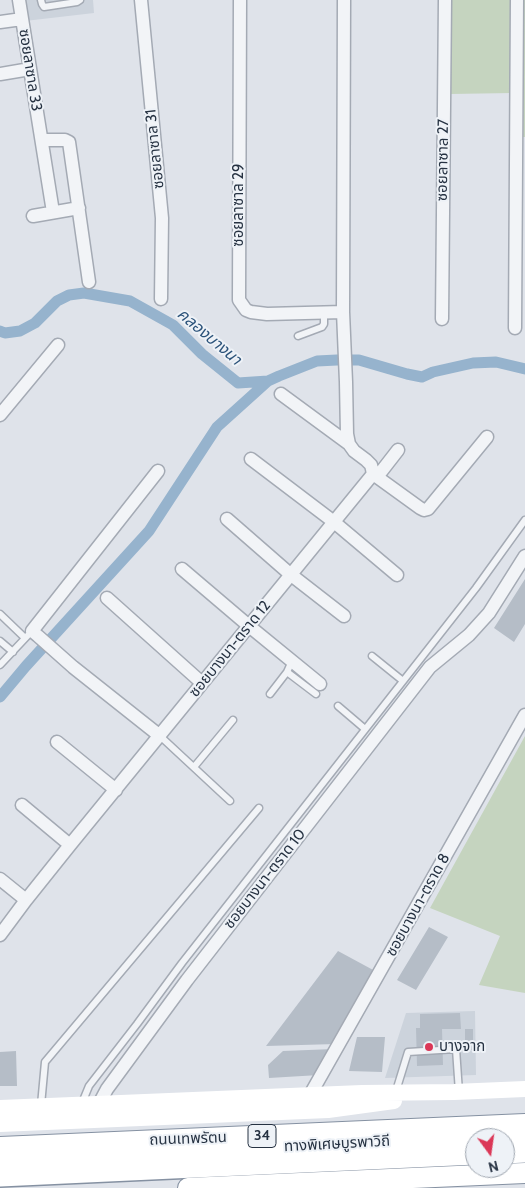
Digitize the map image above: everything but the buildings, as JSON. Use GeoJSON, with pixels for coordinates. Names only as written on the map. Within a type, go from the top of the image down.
{"type":"FeatureCollection","features":[{"type":"Feature","properties":{"kind":"highway","name":"ถนนเทพรัตน"},"geometry":{"type":"LineString","coordinates":[[0,1147],[525,1124]]}},
{"type":"Feature","properties":{"kind":"highway","name":"ทางพิเศษบูรพาวิถี"},"geometry":{"type":"LineString","coordinates":[[0,1160],[525,1135]]}},
{"type":"Feature","properties":{"kind":"highway","name":"ทางพิเศษบูรพาวิถี"},"geometry":{"type":"LineString","coordinates":[[0,1176],[465,1154]]}},
{"type":"Feature","properties":{"kind":"highway"},"geometry":{"type":"LineString","coordinates":[[188,1188],[525,1173]]}},
{"type":"Feature","properties":{"kind":"main road"},"geometry":{"type":"LineString","coordinates":[[0,1108],[310,1095],[525,1089]]}},
{"type":"Feature","properties":{"kind":"main road"},"geometry":{"type":"LineString","coordinates":[[0,1124],[328,1110],[456,1092]]}},
{"type":"Feature","properties":{"kind":"street","name":"ซอยลาซาล 33"},"geometry":{"type":"LineString","coordinates":[[19,0],[52,212]]}},
{"type":"Feature","properties":{"kind":"street","name":"ซอยลาซาล 31"},"geometry":{"type":"LineString","coordinates":[[141,0],[162,218],[161,299]]}},
{"type":"Feature","properties":{"kind":"street","name":"ซอยลาซาล 29"},"geometry":{"type":"LineString","coordinates":[[240,0],[239,300],[246,310],[267,314],[343,312]]}},
{"type":"Feature","properties":{"kind":"street"},"geometry":{"type":"LineString","coordinates":[[344,0],[343,312],[347,434],[349,444]]}},
{"type":"Feature","properties":{"kind":"street","name":"ซอยลาซาล 27"},"geometry":{"type":"LineString","coordinates":[[442,319],[445,0]]}},
{"type":"Feature","properties":{"kind":"street"},"geometry":{"type":"LineString","coordinates":[[515,328],[518,0]]}},
{"type":"Feature","properties":{"kind":"street"},"geometry":{"type":"LineString","coordinates":[[0,22],[22,19]]}},
{"type":"Feature","properties":{"kind":"street"},"geometry":{"type":"LineString","coordinates":[[0,74],[30,69]]}},
{"type":"Feature","properties":{"kind":"street"},"geometry":{"type":"LineString","coordinates":[[42,140],[65,140],[68,142],[89,282]]}},
{"type":"Feature","properties":{"kind":"street"},"geometry":{"type":"LineString","coordinates":[[32,216],[79,208]]}},
{"type":"Feature","properties":{"kind":"street"},"geometry":{"type":"LineString","coordinates":[[0,415],[58,345]]}},
{"type":"Feature","properties":{"kind":"street"},"geometry":{"type":"LineString","coordinates":[[0,393],[10,402]]}},
{"type":"Feature","properties":{"kind":"street"},"geometry":{"type":"LineString","coordinates":[[281,394],[349,444],[354,451],[371,465],[375,476],[424,510],[428,509],[487,437]]}},
{"type":"Feature","properties":{"kind":"street","name":"ซอยบางนา-ตราด 12"},"geometry":{"type":"LineString","coordinates":[[0,935],[70,845],[290,574],[398,450]]}},
{"type":"Feature","properties":{"kind":"street"},"geometry":{"type":"LineString","coordinates":[[251,459],[334,522],[397,575]]}},
{"type":"Feature","properties":{"kind":"street"},"geometry":{"type":"LineString","coordinates":[[158,471],[32,635],[160,736]]}},
{"type":"Feature","properties":{"kind":"street"},"geometry":{"type":"LineString","coordinates":[[227,519],[290,574],[344,616]]}},
{"type":"Feature","properties":{"kind":"street","name":"ซอยบางนา-ตราด 10"},"geometry":{"type":"LineString","coordinates":[[99,1104],[107,1089],[187,980],[430,666],[469,635],[488,613],[525,556]]}},
{"type":"Feature","properties":{"kind":"street"},"geometry":{"type":"LineString","coordinates":[[182,569],[249,626],[290,667],[318,689]]}},
{"type":"Feature","properties":{"kind":"street"},"geometry":{"type":"LineString","coordinates":[[107,598],[202,683]]}},
{"type":"Feature","properties":{"kind":"street","name":"ซอยบางนา-ตราด 8"},"geometry":{"type":"LineString","coordinates":[[310,1095],[525,715]]}},
{"type":"Feature","properties":{"kind":"street"},"geometry":{"type":"LineString","coordinates":[[57,742],[116,790]]}},
{"type":"Feature","properties":{"kind":"street"},"geometry":{"type":"LineString","coordinates":[[22,805],[70,845]]}},
{"type":"Feature","properties":{"kind":"street"},"geometry":{"type":"LineString","coordinates":[[0,879],[26,900]]}},
{"type":"Feature","properties":{"kind":"lane"},"geometry":{"type":"LineString","coordinates":[[41,0],[44,7],[80,0]]}},
{"type":"Feature","properties":{"kind":"lane"},"geometry":{"type":"LineString","coordinates":[[298,336],[322,327],[324,324],[324,312]]}},
{"type":"Feature","properties":{"kind":"lane"},"geometry":{"type":"LineString","coordinates":[[82,1104],[89,1086],[182,963],[403,681],[525,520]]}},
{"type":"Feature","properties":{"kind":"lane"},"geometry":{"type":"LineString","coordinates":[[0,614],[32,635],[0,665]]}},
{"type":"Feature","properties":{"kind":"lane"},"geometry":{"type":"LineString","coordinates":[[0,641],[12,652]]}},
{"type":"Feature","properties":{"kind":"lane"},"geometry":{"type":"LineString","coordinates":[[372,656],[403,681]]}},
{"type":"Feature","properties":{"kind":"lane"},"geometry":{"type":"LineString","coordinates":[[270,694],[290,667]]}},
{"type":"Feature","properties":{"kind":"lane"},"geometry":{"type":"LineString","coordinates":[[338,706],[365,728]]}},
{"type":"Feature","properties":{"kind":"lane"},"geometry":{"type":"LineString","coordinates":[[194,767],[232,720]]}},
{"type":"Feature","properties":{"kind":"lane"},"geometry":{"type":"LineString","coordinates":[[160,736],[230,801]]}},
{"type":"Feature","properties":{"kind":"lane"},"geometry":{"type":"LineString","coordinates":[[41,1106],[45,1062],[260,808]]}},
{"type":"Feature","properties":{"kind":"lane"},"geometry":{"type":"LineString","coordinates":[[395,1092],[408,1052],[456,1049],[456,1092]]}},
{"type":"Feature","properties":{"kind":"shaded area"},"geometry":{"type":"Polygon","coordinates":[[[23,0],[93,0],[94,13],[25,21],[23,0]]]}},
{"type":"Feature","properties":{"kind":"shaded area"},"geometry":{"type":"Polygon","coordinates":[[[475,1011],[476,1075],[385,1078],[406,1013],[475,1011]]]}},
{"type":"Feature","properties":{"kind":"green space"},"geometry":{"type":"Polygon","coordinates":[[[451,0],[514,0],[512,93],[450,94],[451,0]]]}},
{"type":"Feature","properties":{"kind":"green space"},"geometry":{"type":"Polygon","coordinates":[[[523,0],[525,0],[525,137],[521,137],[523,0]]]}},
{"type":"Feature","properties":{"kind":"green space"},"geometry":{"type":"Polygon","coordinates":[[[525,736],[525,993],[479,985],[500,936],[430,908],[525,736]]]}},
{"type":"Feature","properties":{"kind":"waterway","name":"คลองบางนา"},"geometry":{"type":"LineString","coordinates":[[0,331],[5,333],[20,331],[35,323],[57,301],[69,295],[84,293],[130,301],[173,325],[202,354],[238,383],[268,381],[317,361],[337,360],[359,360],[422,377],[433,372],[473,363],[496,362],[525,369]]}},
{"type":"Feature","properties":{"kind":"waterway"},"geometry":{"type":"LineString","coordinates":[[0,697],[149,531],[217,427],[268,381]]}},
{"type":"Feature","properties":{"kind":"place","name":"บางจาก"},"geometry":{"type":"Point","coordinates":[429,1047]}}]}
